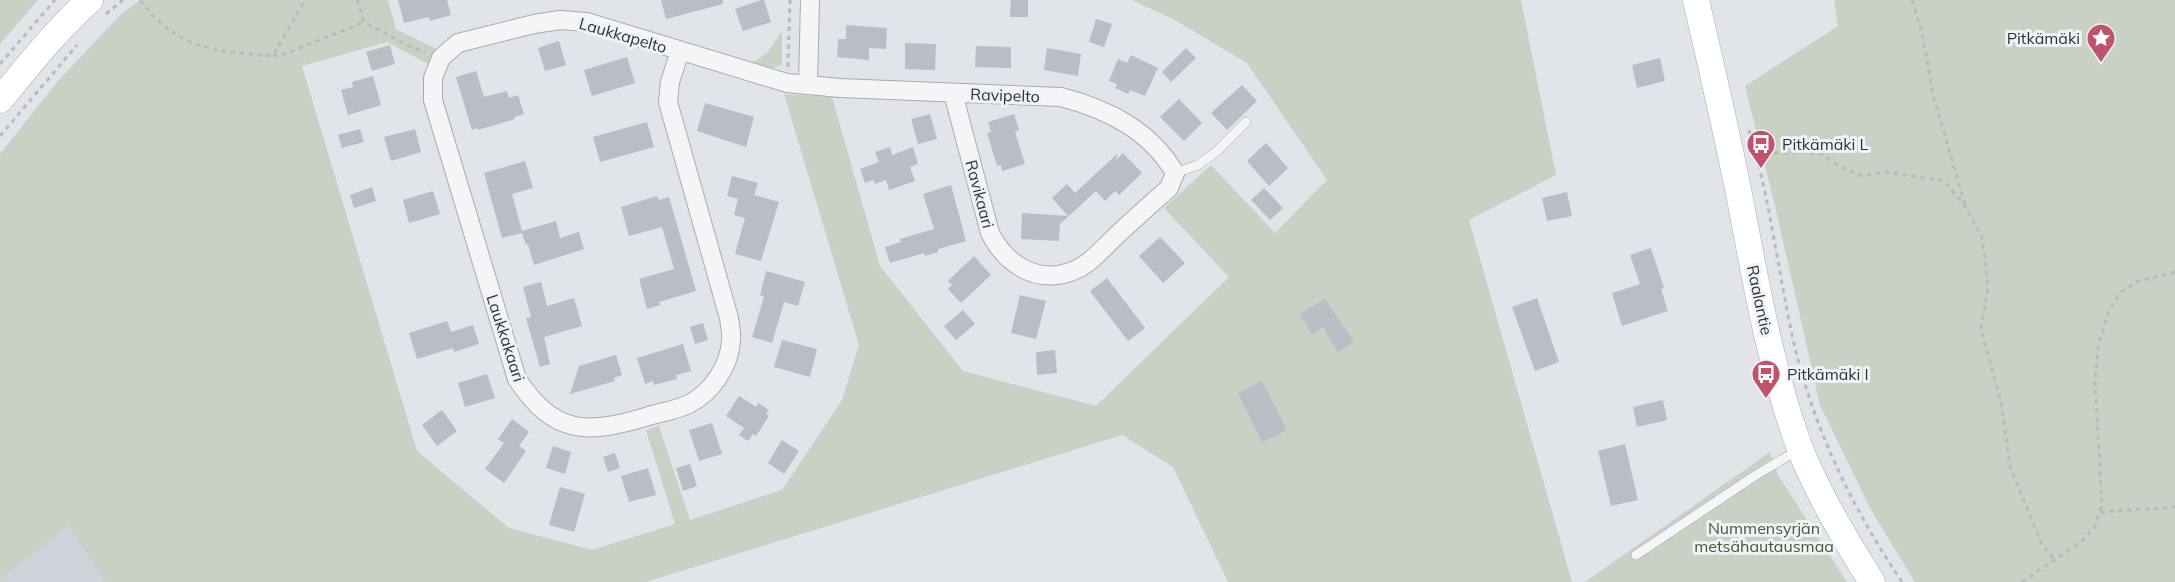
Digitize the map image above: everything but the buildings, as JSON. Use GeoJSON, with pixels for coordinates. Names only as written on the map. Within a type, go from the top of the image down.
{"type":"FeatureCollection","features":[{"type":"Feature","properties":{"kind":"street"},"geometry":{"type":"LineString","coordinates":[[807,85],[810,0]]}},
{"type":"Feature","properties":{"kind":"street","name":"Raalantie"},"geometry":{"type":"LineString","coordinates":[[1696,0],[1773,364],[1800,448],[1827,506],[1872,582]]}},
{"type":"Feature","properties":{"kind":"street"},"geometry":{"type":"LineString","coordinates":[[0,100],[73,15],[95,11]]}},
{"type":"Feature","properties":{"kind":"street","name":"Laukkapelto"},"geometry":{"type":"LineString","coordinates":[[441,58],[458,43],[528,25],[560,20],[587,22],[787,83],[807,85]]}},
{"type":"Feature","properties":{"kind":"street","name":"Laukkakaari"},"geometry":{"type":"LineString","coordinates":[[441,58],[432,78],[433,100],[517,380],[530,399],[543,411],[560,421],[580,427],[600,429],[689,404],[706,393],[728,360],[732,340],[729,318],[668,102],[670,82],[680,51]]}},
{"type":"Feature","properties":{"kind":"street","name":"Ravipelto"},"geometry":{"type":"LineString","coordinates":[[807,85],[1061,96],[1090,104],[1122,120],[1146,137],[1166,157],[1175,173]]}},
{"type":"Feature","properties":{"kind":"street","name":"Ravikaari"},"geometry":{"type":"LineString","coordinates":[[953,93],[990,233],[997,246],[1011,262],[1027,271],[1047,275],[1069,272],[1088,262],[1169,188],[1175,173]]}},
{"type":"Feature","properties":{"kind":"lane"},"geometry":{"type":"LineString","coordinates":[[1175,173],[1198,165],[1216,152],[1246,122]]}},
{"type":"Feature","properties":{"kind":"lane"},"geometry":{"type":"LineString","coordinates":[[1636,555],[1800,448]]}},
{"type":"Feature","properties":{"kind":"path"},"geometry":{"type":"LineString","coordinates":[[0,64],[55,0]]}},
{"type":"Feature","properties":{"kind":"path"},"geometry":{"type":"LineString","coordinates":[[95,11],[123,0]]}},
{"type":"Feature","properties":{"kind":"path"},"geometry":{"type":"LineString","coordinates":[[140,0],[154,19],[183,39],[214,51],[273,56],[285,54],[364,22]]}},
{"type":"Feature","properties":{"kind":"path"},"geometry":{"type":"LineString","coordinates":[[273,56],[305,0]]}},
{"type":"Feature","properties":{"kind":"path"},"geometry":{"type":"LineString","coordinates":[[357,0],[364,22],[409,46],[441,58]]}},
{"type":"Feature","properties":{"kind":"path"},"geometry":{"type":"LineString","coordinates":[[787,83],[790,0]]}},
{"type":"Feature","properties":{"kind":"path"},"geometry":{"type":"LineString","coordinates":[[1912,0],[1922,32],[1934,99],[1965,206]]}},
{"type":"Feature","properties":{"kind":"path"},"geometry":{"type":"LineString","coordinates":[[0,136],[82,38]]}},
{"type":"Feature","properties":{"kind":"path"},"geometry":{"type":"LineString","coordinates":[[1747,124],[1761,170],[1791,332],[1811,404],[1823,438],[1846,487],[1877,545],[1902,582]]}},
{"type":"Feature","properties":{"kind":"path"},"geometry":{"type":"LineString","coordinates":[[1756,154],[1807,152],[1821,154],[1839,166],[1862,176],[1885,172],[1944,181],[1965,206],[1982,237],[1988,287],[1981,329],[2001,402],[2010,466],[2042,545],[2055,560]]}},
{"type":"Feature","properties":{"kind":"path"},"geometry":{"type":"LineString","coordinates":[[2022,582],[2081,542],[2094,528],[2100,512],[2103,485],[2095,381],[2098,347],[2109,311],[2120,293],[2136,282],[2175,272]]}},
{"type":"Feature","properties":{"kind":"path"},"geometry":{"type":"LineString","coordinates":[[2100,512],[2175,507]]}},
{"type":"Feature","properties":{"kind":"shaded area"},"geometry":{"type":"Polygon","coordinates":[[[68,524],[105,582],[0,582],[0,581],[68,524]]]}},
{"type":"Feature","properties":{"kind":"green space"},"geometry":{"type":"Polygon","coordinates":[[[0,0],[38,0],[0,44],[0,0]]]}},
{"type":"Feature","properties":{"kind":"green space"},"geometry":{"type":"Polygon","coordinates":[[[140,0],[388,0],[396,29],[436,49],[428,64],[387,42],[302,66],[417,451],[509,528],[592,550],[675,524],[646,430],[659,426],[690,520],[782,490],[842,400],[859,345],[784,94],[832,97],[880,266],[963,371],[1096,406],[1229,277],[1164,208],[1211,165],[1275,233],[1327,180],[1247,63],[1175,20],[1132,0],[1521,0],[1556,175],[1469,220],[1572,582],[1228,582],[1173,467],[1122,435],[646,582],[105,582],[68,525],[0,581],[0,154],[58,81],[122,13],[140,0]]]}},
{"type":"Feature","properties":{"kind":"green space"},"geometry":{"type":"Polygon","coordinates":[[[1834,0],[2175,0],[2175,582],[1915,582],[1871,510],[1820,405],[1745,86],[1838,26],[1834,0]]]}},
{"type":"Feature","properties":{"kind":"green space"},"geometry":{"type":"Polygon","coordinates":[[[782,31],[782,64],[773,68],[753,63],[768,52],[782,31]]]}},
{"type":"Feature","properties":{"kind":"green space","name":"Nummensyrjän metsähautausmaa"},"geometry":{"type":"Polygon","coordinates":[[[1770,452],[1778,475],[1847,582],[1585,582],[1770,452]]]}},
{"type":"Feature","properties":{"kind":"place","name":"Pitkämäki"},"geometry":{"type":"Point","coordinates":[2101,64]}},
{"type":"Feature","properties":{"kind":"place","name":"Pitkämäki L"},"geometry":{"type":"Point","coordinates":[1761,170]}},
{"type":"Feature","properties":{"kind":"place","name":"Pitkämäki I"},"geometry":{"type":"Point","coordinates":[1766,400]}}]}
